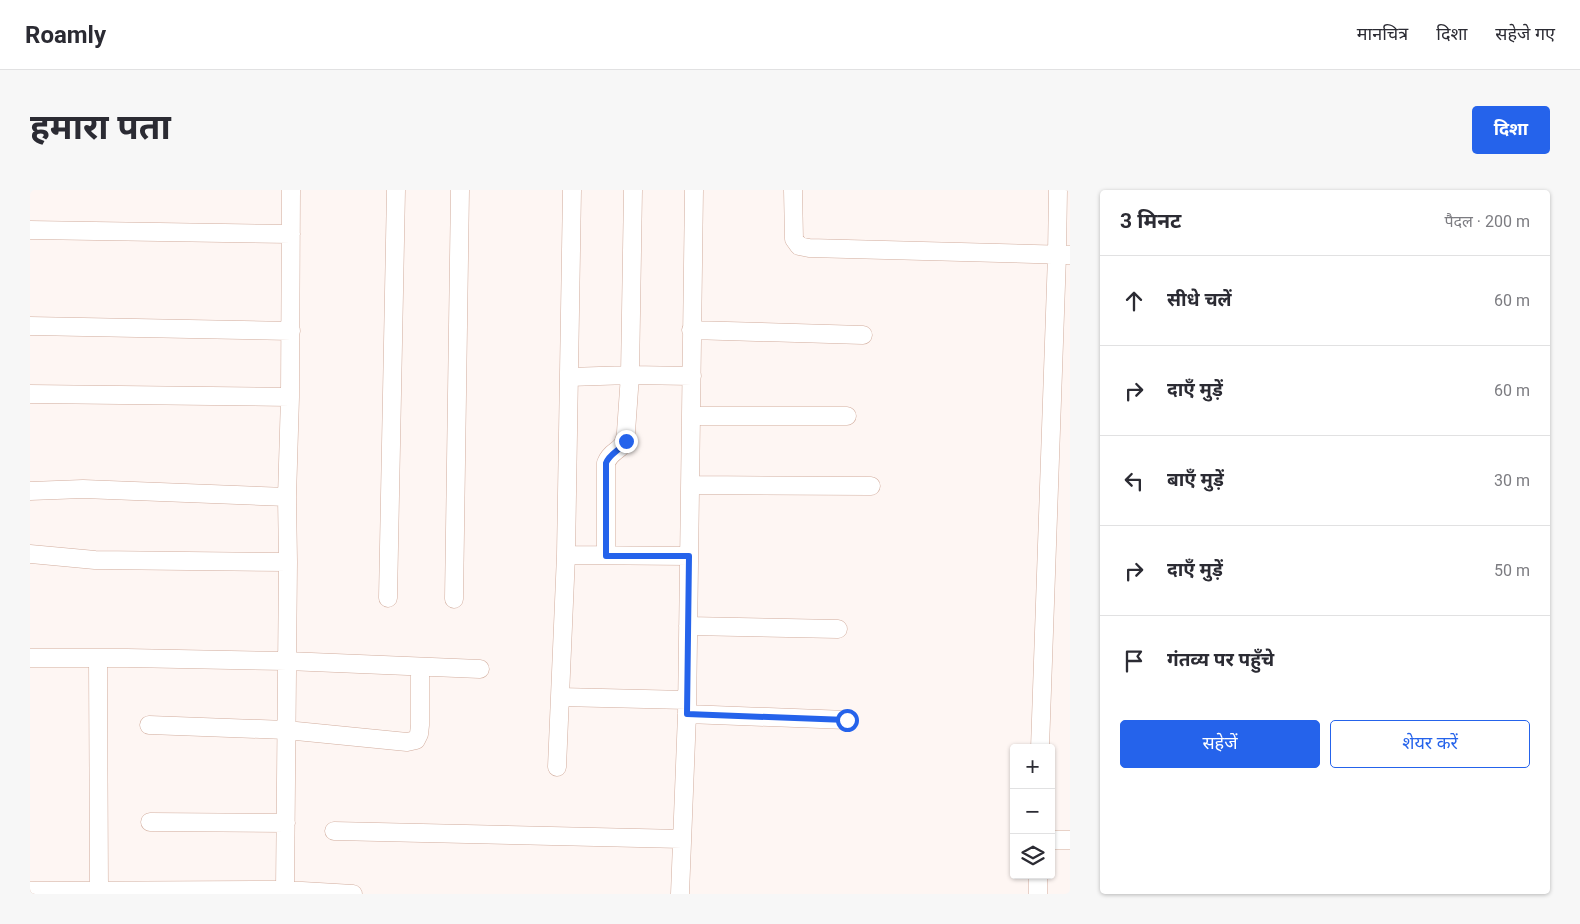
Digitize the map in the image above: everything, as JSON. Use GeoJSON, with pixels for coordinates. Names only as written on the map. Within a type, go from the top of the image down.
{"type":"FeatureCollection","features":[{"type":"Feature","properties":{"kind":"street"},"geometry":{"type":"LineString","coordinates":[[285,890],[291,190]]}},
{"type":"Feature","properties":{"kind":"street"},"geometry":{"type":"LineString","coordinates":[[388,598],[396,190]]}},
{"type":"Feature","properties":{"kind":"street"},"geometry":{"type":"LineString","coordinates":[[454,599],[460,190]]}},
{"type":"Feature","properties":{"kind":"street"},"geometry":{"type":"LineString","coordinates":[[557,767],[566,555],[572,190]]}},
{"type":"Feature","properties":{"kind":"street"},"geometry":{"type":"LineString","coordinates":[[606,556],[606,463],[608,458],[619,450],[626,441],[630,375],[633,190]]}},
{"type":"Feature","properties":{"kind":"street"},"geometry":{"type":"LineString","coordinates":[[680,894],[687,707],[694,190]]}},
{"type":"Feature","properties":{"kind":"street"},"geometry":{"type":"LineString","coordinates":[[793,190],[794,239],[799,246],[809,248],[1064,255]]}},
{"type":"Feature","properties":{"kind":"street"},"geometry":{"type":"LineString","coordinates":[[1040,744],[1064,255],[1058,190]]}},
{"type":"Feature","properties":{"kind":"street"},"geometry":{"type":"LineString","coordinates":[[30,230],[291,234]]}},
{"type":"Feature","properties":{"kind":"street"},"geometry":{"type":"LineString","coordinates":[[30,326],[291,331]]}},
{"type":"Feature","properties":{"kind":"street"},"geometry":{"type":"LineString","coordinates":[[691,330],[863,334]]}},
{"type":"Feature","properties":{"kind":"street"},"geometry":{"type":"LineString","coordinates":[[570,377],[630,375],[692,376]]}},
{"type":"Feature","properties":{"kind":"street"},"geometry":{"type":"LineString","coordinates":[[30,394],[290,397]]}},
{"type":"Feature","properties":{"kind":"street"},"geometry":{"type":"LineString","coordinates":[[691,416],[848,416]]}},
{"type":"Feature","properties":{"kind":"street"},"geometry":{"type":"LineString","coordinates":[[690,485],[871,486]]}},
{"type":"Feature","properties":{"kind":"street"},"geometry":{"type":"LineString","coordinates":[[30,491],[83,489],[287,497]]}},
{"type":"Feature","properties":{"kind":"street"},"geometry":{"type":"LineString","coordinates":[[30,554],[95,560],[288,562]]}},
{"type":"Feature","properties":{"kind":"street"},"geometry":{"type":"LineString","coordinates":[[566,555],[689,556]]}},
{"type":"Feature","properties":{"kind":"street"},"geometry":{"type":"LineString","coordinates":[[688,626],[838,629]]}},
{"type":"Feature","properties":{"kind":"street"},"geometry":{"type":"LineString","coordinates":[[30,658],[287,661],[480,669]]}},
{"type":"Feature","properties":{"kind":"street"},"geometry":{"type":"LineString","coordinates":[[98,658],[98,891]]}},
{"type":"Feature","properties":{"kind":"street"},"geometry":{"type":"LineString","coordinates":[[149,725],[286,730],[407,742],[416,740],[419,734],[420,667]]}},
{"type":"Feature","properties":{"kind":"street"},"geometry":{"type":"LineString","coordinates":[[560,698],[847,720]]}},
{"type":"Feature","properties":{"kind":"street"},"geometry":{"type":"LineString","coordinates":[[150,822],[286,823]]}},
{"type":"Feature","properties":{"kind":"street"},"geometry":{"type":"LineString","coordinates":[[334,831],[682,839]]}},
{"type":"Feature","properties":{"kind":"street"},"geometry":{"type":"LineString","coordinates":[[1055,840],[1070,840]]}},
{"type":"Feature","properties":{"kind":"street"},"geometry":{"type":"LineString","coordinates":[[1038,879],[1038,894]]}},
{"type":"Feature","properties":{"kind":"street"},"geometry":{"type":"LineString","coordinates":[[30,892],[285,890],[353,894]]}},
{"type":"Feature","properties":{"kind":"route"},"geometry":{"type":"LineString","coordinates":[[626,441],[619,450],[608,458],[606,463],[606,556],[689,556],[687,714],[847,720]]}}]}
